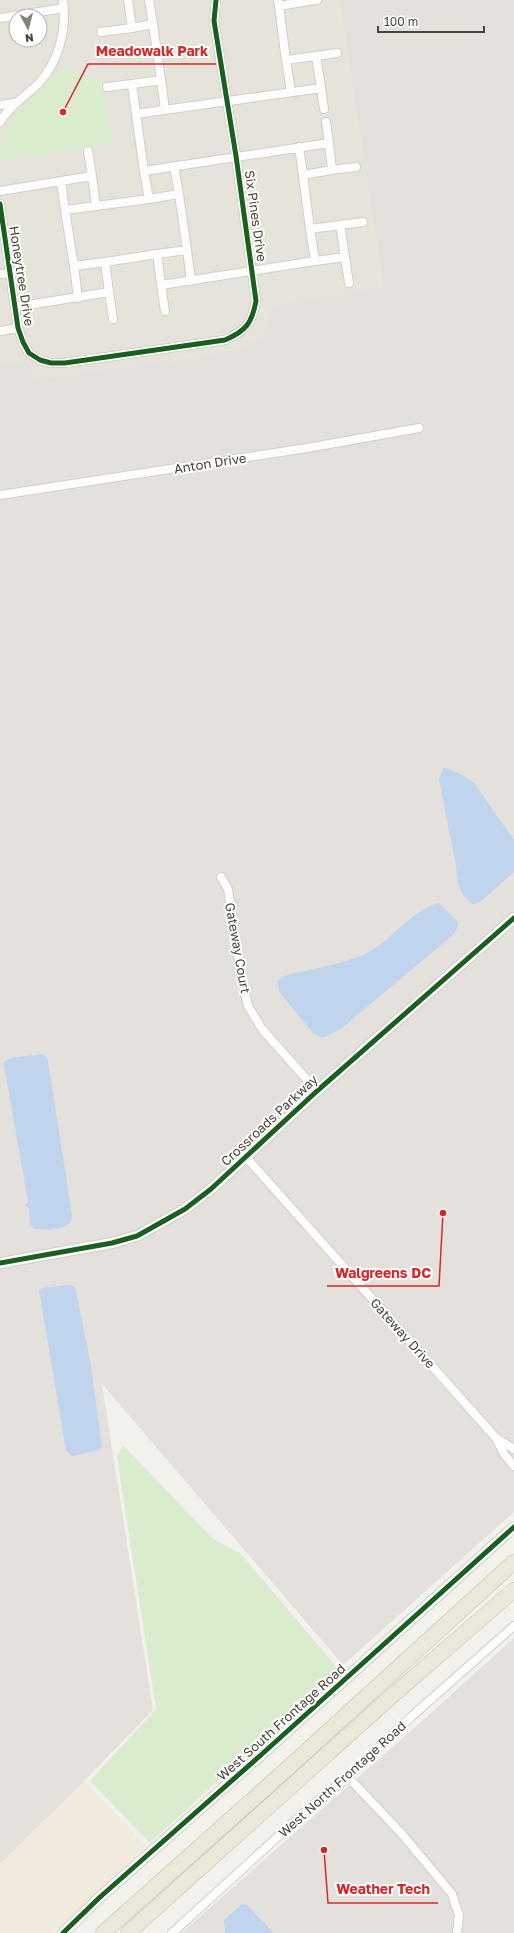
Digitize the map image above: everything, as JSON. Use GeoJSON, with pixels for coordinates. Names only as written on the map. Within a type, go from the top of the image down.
{"type":"FeatureCollection","features":[{"type":"Feature","properties":{"kind":"highway"},"geometry":{"type":"LineString","coordinates":[[103,1933],[279,1776],[514,1562]]}},
{"type":"Feature","properties":{"kind":"highway"},"geometry":{"type":"LineString","coordinates":[[128,1933],[393,1695],[514,1590]]}},
{"type":"Feature","properties":{"kind":"street"},"geometry":{"type":"LineString","coordinates":[[128,0],[132,28]]}},
{"type":"Feature","properties":{"kind":"street"},"geometry":{"type":"LineString","coordinates":[[150,0],[165,110]]}},
{"type":"Feature","properties":{"kind":"street","name":"Six Pines Drive"},"geometry":{"type":"LineString","coordinates":[[143,352],[225,340],[239,334],[247,326],[253,315],[256,300],[236,156],[214,21],[216,0]]}},
{"type":"Feature","properties":{"kind":"street"},"geometry":{"type":"LineString","coordinates":[[291,92],[278,3],[317,0]]}},
{"type":"Feature","properties":{"kind":"street"},"geometry":{"type":"LineString","coordinates":[[0,18],[64,4],[62,37],[53,62],[38,83],[14,103],[0,122]]}},
{"type":"Feature","properties":{"kind":"street"},"geometry":{"type":"LineString","coordinates":[[101,32],[153,24]]}},
{"type":"Feature","properties":{"kind":"street"},"geometry":{"type":"LineString","coordinates":[[286,60],[337,53]]}},
{"type":"Feature","properties":{"kind":"street"},"geometry":{"type":"LineString","coordinates":[[316,56],[324,109]]}},
{"type":"Feature","properties":{"kind":"street"},"geometry":{"type":"LineString","coordinates":[[107,88],[161,80]]}},
{"type":"Feature","properties":{"kind":"street"},"geometry":{"type":"LineString","coordinates":[[132,84],[148,199]]}},
{"type":"Feature","properties":{"kind":"street"},"geometry":{"type":"LineString","coordinates":[[136,114],[321,88]]}},
{"type":"Feature","properties":{"kind":"street"},"geometry":{"type":"LineString","coordinates":[[0,105],[14,103]]}},
{"type":"Feature","properties":{"kind":"street"},"geometry":{"type":"LineString","coordinates":[[326,122],[332,170]]}},
{"type":"Feature","properties":{"kind":"street"},"geometry":{"type":"LineString","coordinates":[[144,171],[328,143]]}},
{"type":"Feature","properties":{"kind":"street"},"geometry":{"type":"LineString","coordinates":[[299,147],[315,261]]}},
{"type":"Feature","properties":{"kind":"street"},"geometry":{"type":"LineString","coordinates":[[88,151],[96,206]]}},
{"type":"Feature","properties":{"kind":"street"},"geometry":{"type":"LineString","coordinates":[[174,166],[191,281]]}},
{"type":"Feature","properties":{"kind":"street"},"geometry":{"type":"LineString","coordinates":[[302,175],[356,167]]}},
{"type":"Feature","properties":{"kind":"street"},"geometry":{"type":"LineString","coordinates":[[0,191],[92,176]]}},
{"type":"Feature","properties":{"kind":"street"},"geometry":{"type":"LineString","coordinates":[[61,181],[78,298]]}},
{"type":"Feature","properties":{"kind":"street"},"geometry":{"type":"LineString","coordinates":[[65,210],[179,194]]}},
{"type":"Feature","properties":{"kind":"street","name":"Honeytree Drive"},"geometry":{"type":"LineString","coordinates":[[0,204],[18,328],[28,353],[40,360],[51,363],[65,363],[143,352]]}},
{"type":"Feature","properties":{"kind":"street"},"geometry":{"type":"LineString","coordinates":[[310,229],[364,222]]}},
{"type":"Feature","properties":{"kind":"street"},"geometry":{"type":"LineString","coordinates":[[340,225],[349,283]]}},
{"type":"Feature","properties":{"kind":"street"},"geometry":{"type":"LineString","coordinates":[[74,266],[187,250]]}},
{"type":"Feature","properties":{"kind":"street"},"geometry":{"type":"LineString","coordinates":[[157,254],[165,311]]}},
{"type":"Feature","properties":{"kind":"street"},"geometry":{"type":"LineString","coordinates":[[161,285],[345,257]]}},
{"type":"Feature","properties":{"kind":"street"},"geometry":{"type":"LineString","coordinates":[[105,262],[113,319]]}},
{"type":"Feature","properties":{"kind":"street"},"geometry":{"type":"LineString","coordinates":[[0,274],[10,273]]}},
{"type":"Feature","properties":{"kind":"street"},"geometry":{"type":"LineString","coordinates":[[16,307],[109,292]]}},
{"type":"Feature","properties":{"kind":"street"},"geometry":{"type":"LineString","coordinates":[[0,331],[18,328]]}},
{"type":"Feature","properties":{"kind":"street","name":"Anton Drive"},"geometry":{"type":"LineString","coordinates":[[0,496],[360,440],[419,428]]}},
{"type":"Feature","properties":{"kind":"street","name":"Gateway Court"},"geometry":{"type":"LineString","coordinates":[[222,877],[228,889],[242,981],[248,1006],[262,1029],[317,1091]]}},
{"type":"Feature","properties":{"kind":"street","name":"Crossroads Parkway"},"geometry":{"type":"LineString","coordinates":[[0,1263],[99,1246],[137,1236],[185,1209],[210,1190],[317,1091],[514,918]]}},
{"type":"Feature","properties":{"kind":"street","name":"Gateway Drive"},"geometry":{"type":"LineString","coordinates":[[246,1157],[496,1438],[504,1454],[514,1466]]}},
{"type":"Feature","properties":{"kind":"street","name":"Gateway Drive"},"geometry":{"type":"LineString","coordinates":[[496,1438],[514,1449]]}},
{"type":"Feature","properties":{"kind":"street","name":"West South Frontage Road"},"geometry":{"type":"LineString","coordinates":[[62,1933],[99,1898],[514,1527]]}},
{"type":"Feature","properties":{"kind":"street","name":"West North Frontage Road"},"geometry":{"type":"LineString","coordinates":[[172,1933],[307,1810],[348,1777],[412,1716],[514,1626]]}},
{"type":"Feature","properties":{"kind":"street"},"geometry":{"type":"LineString","coordinates":[[348,1777],[402,1834],[452,1894],[459,1915],[457,1933]]}},
{"type":"Feature","properties":{"kind":"shaded area"},"geometry":{"type":"Polygon","coordinates":[[[0,0],[339,0],[383,287],[276,305],[261,336],[231,352],[35,379],[29,361],[0,365],[0,0]]]}},
{"type":"Feature","properties":{"kind":"shaded area"},"geometry":{"type":"Polygon","coordinates":[[[339,0],[514,0],[514,1512],[343,1665],[102,1384],[153,1710],[0,1864],[0,365],[29,361],[35,379],[231,352],[261,336],[275,305],[383,287],[339,0]]]}},
{"type":"Feature","properties":{"kind":"shaded area"},"geometry":{"type":"Polygon","coordinates":[[[514,1638],[514,1933],[181,1933],[421,1722],[514,1638]]]}},
{"type":"Feature","properties":{"kind":"shaded area"},"geometry":{"type":"Polygon","coordinates":[[[85,1780],[146,1846],[53,1933],[0,1933],[0,1864],[85,1780]]]}},
{"type":"Feature","properties":{"kind":"green space"},"geometry":{"type":"Polygon","coordinates":[[[59,68],[103,80],[112,144],[0,162],[2,145],[6,131],[12,119],[49,81],[59,68]]]}},
{"type":"Feature","properties":{"kind":"green space"},"geometry":{"type":"Polygon","coordinates":[[[123,1445],[213,1539],[240,1553],[339,1670],[150,1843],[90,1781],[156,1709],[117,1457],[123,1445]]]}},
{"type":"Feature","properties":{"kind":"water"},"geometry":{"type":"Polygon","coordinates":[[[443,768],[454,771],[474,783],[514,840],[514,872],[479,903],[472,904],[463,895],[458,884],[456,866],[439,779],[443,768]]]}},
{"type":"Feature","properties":{"kind":"water"},"geometry":{"type":"Polygon","coordinates":[[[439,903],[457,921],[458,926],[454,934],[341,1029],[322,1038],[313,1033],[280,993],[277,982],[281,977],[350,960],[369,952],[413,917],[430,906],[439,903]]]}},
{"type":"Feature","properties":{"kind":"water"},"geometry":{"type":"Polygon","coordinates":[[[42,1054],[46,1056],[48,1061],[72,1215],[71,1222],[67,1225],[47,1230],[33,1228],[30,1223],[29,1208],[25,1206],[28,1202],[4,1065],[5,1061],[11,1058],[42,1054]]]}},
{"type":"Feature","properties":{"kind":"water"},"geometry":{"type":"Polygon","coordinates":[[[69,1285],[73,1286],[76,1290],[91,1366],[102,1447],[99,1450],[72,1456],[66,1451],[39,1290],[42,1288],[69,1285]]]}},
{"type":"Feature","properties":{"kind":"water"},"geometry":{"type":"Polygon","coordinates":[[[242,1904],[247,1905],[274,1933],[225,1933],[224,1920],[242,1904]]]}},
{"type":"Feature","properties":{"kind":"cycle path"},"geometry":{"type":"LineString","coordinates":[[0,204],[18,328],[29,353],[40,360],[51,363],[65,363],[225,340],[243,330],[250,321],[256,301],[236,156],[214,21],[216,0]]}},
{"type":"Feature","properties":{"kind":"cycle path"},"geometry":{"type":"LineString","coordinates":[[0,1263],[112,1243],[137,1236],[185,1209],[211,1189],[317,1091],[514,918]]}},
{"type":"Feature","properties":{"kind":"cycle path"},"geometry":{"type":"LineString","coordinates":[[63,1933],[99,1898],[262,1754],[514,1527]]}},
{"type":"Feature","properties":{"kind":"place","name":"Meadowalk Park"},"geometry":{"type":"Point","coordinates":[63,112]}},
{"type":"Feature","properties":{"kind":"place","name":"Walgreens DC"},"geometry":{"type":"Point","coordinates":[443,1213]}},
{"type":"Feature","properties":{"kind":"place","name":"Weather Tech"},"geometry":{"type":"Point","coordinates":[324,1850]}}]}
